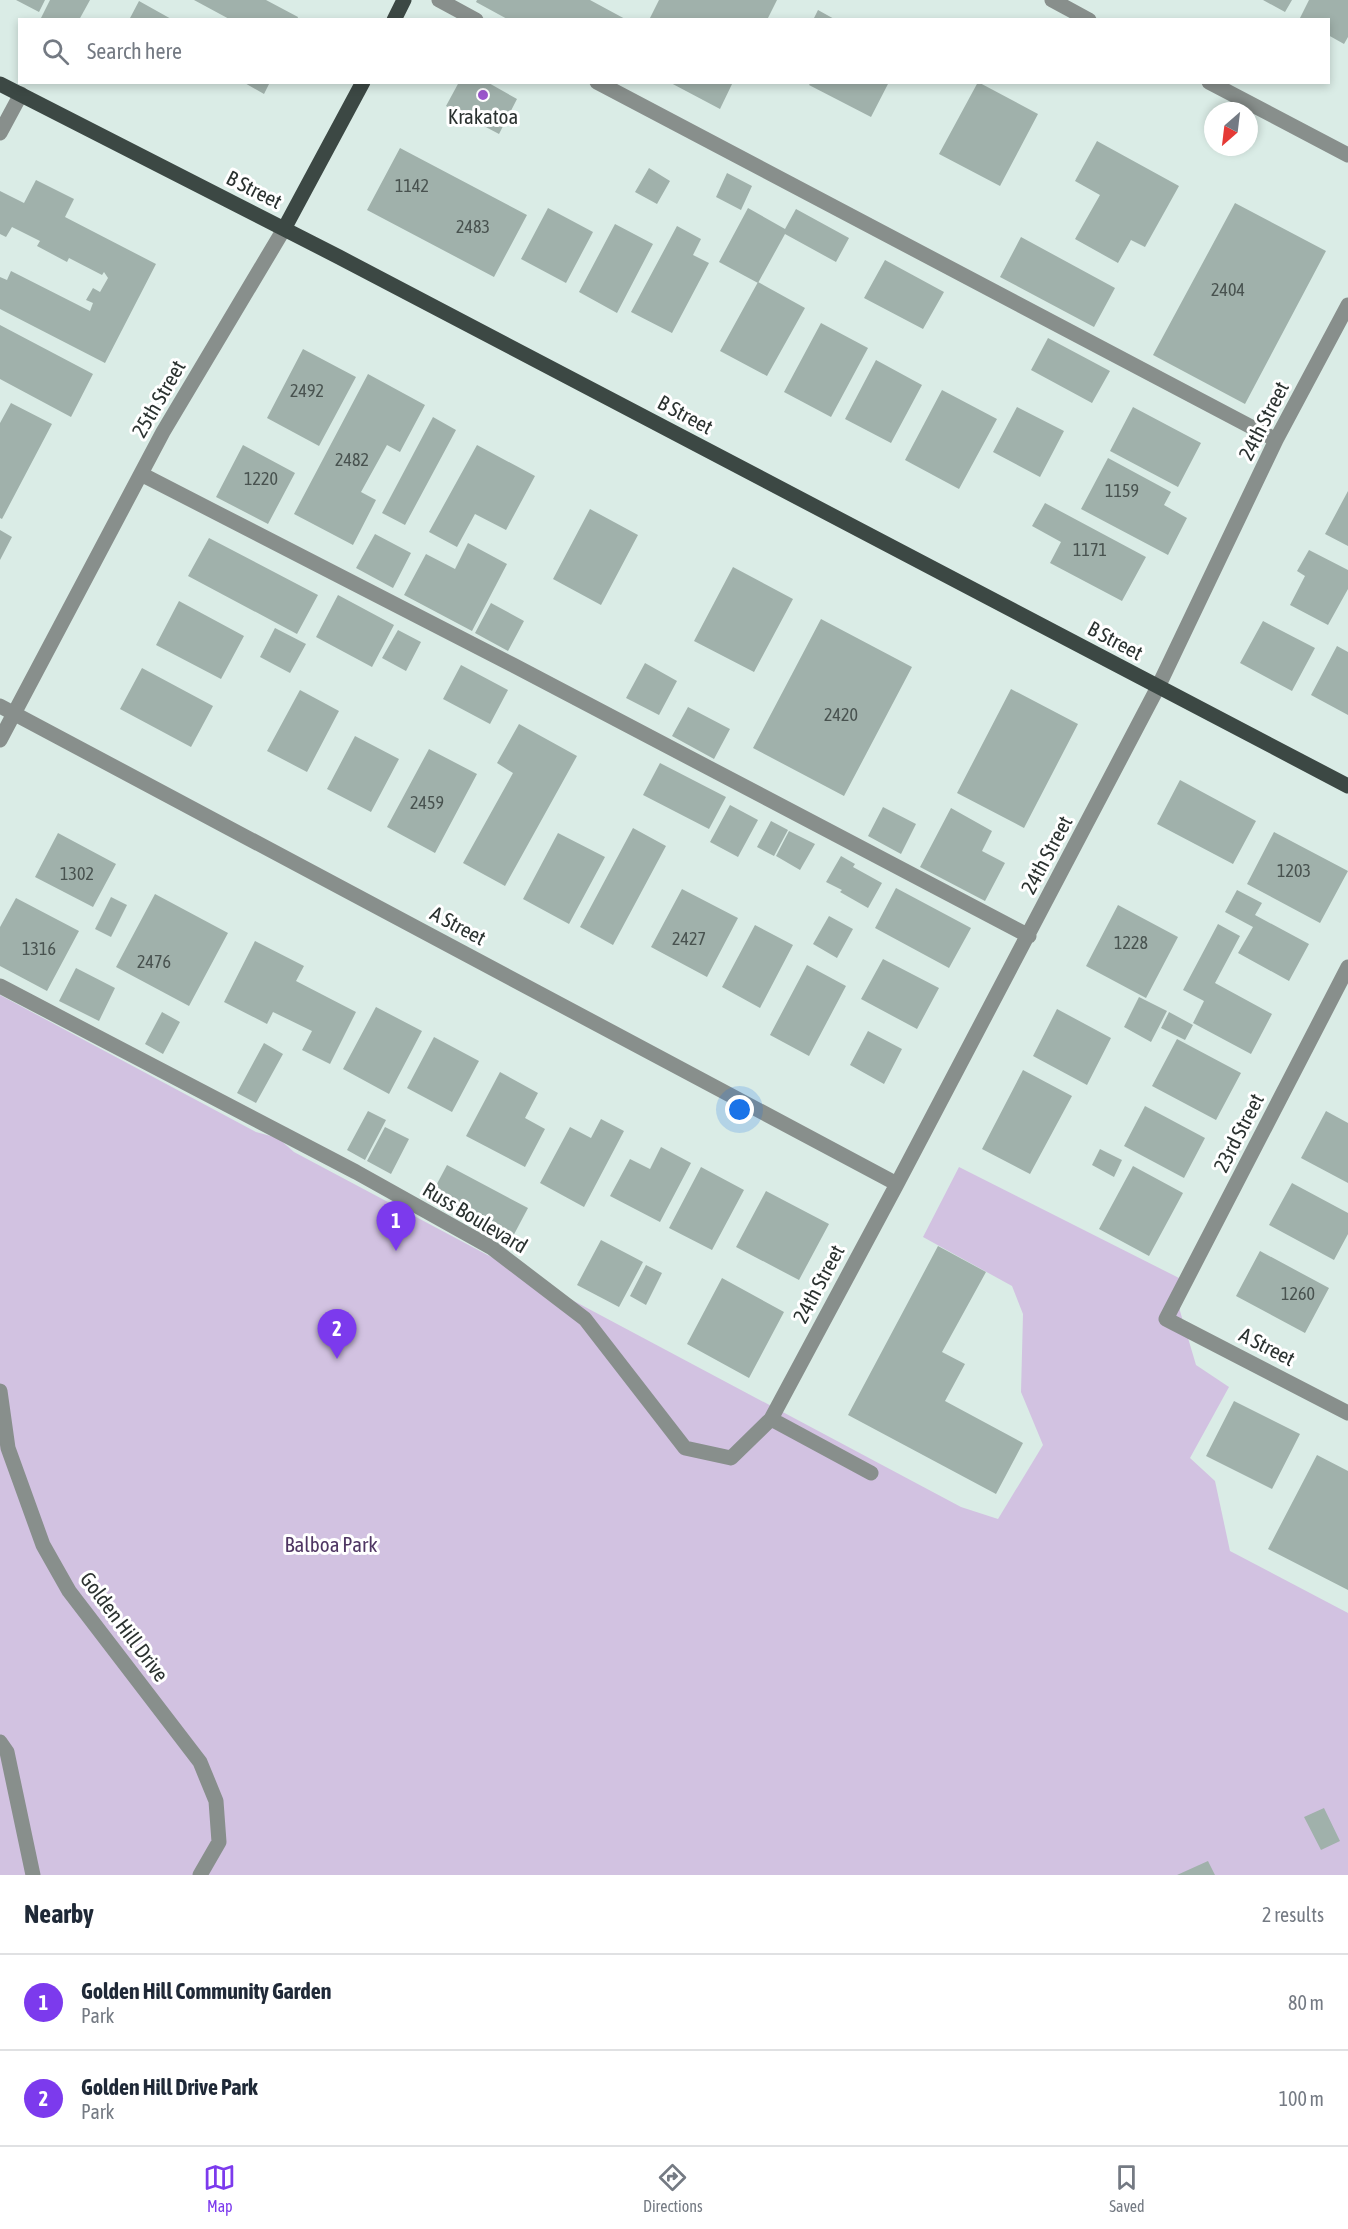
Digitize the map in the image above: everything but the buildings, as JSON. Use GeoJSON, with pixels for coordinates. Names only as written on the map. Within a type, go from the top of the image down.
{"type":"FeatureCollection","features":[{"type":"Feature","properties":{"kind":"main road"},"geometry":{"type":"LineString","coordinates":[[395,18],[404,0]]}},
{"type":"Feature","properties":{"kind":"main road","name":"B Street"},"geometry":{"type":"LineString","coordinates":[[0,84],[284,229],[1348,786]]}},
{"type":"Feature","properties":{"kind":"main road","name":"25th Street"},"geometry":{"type":"LineString","coordinates":[[284,229],[362,84]]}},
{"type":"Feature","properties":{"kind":"street"},"geometry":{"type":"LineString","coordinates":[[439,0],[472,18]]}},
{"type":"Feature","properties":{"kind":"street"},"geometry":{"type":"LineString","coordinates":[[1052,0],[1085,18]]}},
{"type":"Feature","properties":{"kind":"street"},"geometry":{"type":"LineString","coordinates":[[601,84],[1276,440]]}},
{"type":"Feature","properties":{"kind":"street"},"geometry":{"type":"LineString","coordinates":[[1213,84],[1348,155]]}},
{"type":"Feature","properties":{"kind":"street"},"geometry":{"type":"LineString","coordinates":[[0,133],[21,94]]}},
{"type":"Feature","properties":{"kind":"street","name":"25th Street"},"geometry":{"type":"LineString","coordinates":[[0,740],[163,432],[284,229]]}},
{"type":"Feature","properties":{"kind":"street","name":"24th Street"},"geometry":{"type":"LineString","coordinates":[[771,1419],[1029,936],[1158,687],[1276,440],[1348,305]]}},
{"type":"Feature","properties":{"kind":"street"},"geometry":{"type":"LineString","coordinates":[[141,474],[503,659],[1029,936]]}},
{"type":"Feature","properties":{"kind":"street","name":"A Street"},"geometry":{"type":"LineString","coordinates":[[0,706],[897,1184]]}},
{"type":"Feature","properties":{"kind":"street","name":"23rd Street"},"geometry":{"type":"LineString","coordinates":[[1166,1319],[1348,967]]}},
{"type":"Feature","properties":{"kind":"street","name":"Russ Boulevard"},"geometry":{"type":"LineString","coordinates":[[0,986],[356,1172],[492,1248],[585,1318],[685,1448],[731,1458],[771,1419]]}},
{"type":"Feature","properties":{"kind":"street","name":"A Street"},"geometry":{"type":"LineString","coordinates":[[1166,1319],[1348,1413]]}},
{"type":"Feature","properties":{"kind":"street","name":"Golden Hill Drive"},"geometry":{"type":"LineString","coordinates":[[0,1391],[8,1448],[43,1545],[69,1591],[200,1762],[216,1801],[219,1842],[200,1875]]}},
{"type":"Feature","properties":{"kind":"street"},"geometry":{"type":"LineString","coordinates":[[771,1419],[872,1473]]}},
{"type":"Feature","properties":{"kind":"street"},"geometry":{"type":"LineString","coordinates":[[0,1742],[7,1752],[33,1875]]}},
{"type":"Feature","properties":{"kind":"green space","name":"Balboa Park"},"geometry":{"type":"Polygon","coordinates":[[[0,995],[256,1132],[278,1138],[294,1152],[961,1507],[998,1519],[1043,1445],[1021,1392],[1023,1314],[1012,1286],[923,1237],[959,1167],[1179,1278],[1180,1311],[1196,1365],[1229,1387],[1190,1458],[1215,1481],[1230,1551],[1348,1613],[1348,1875],[0,1875],[0,995]]]}},
{"type":"Feature","properties":{"kind":"place","name":"Krakatoa"},"geometry":{"type":"Point","coordinates":[483,95]}},
{"type":"Feature","properties":{"kind":"place","name":"Golden Hill Community Garden"},"geometry":{"type":"Point","coordinates":[396,1251]}},
{"type":"Feature","properties":{"kind":"place","name":"Golden Hill Drive Park"},"geometry":{"type":"Point","coordinates":[337,1359]}}]}
